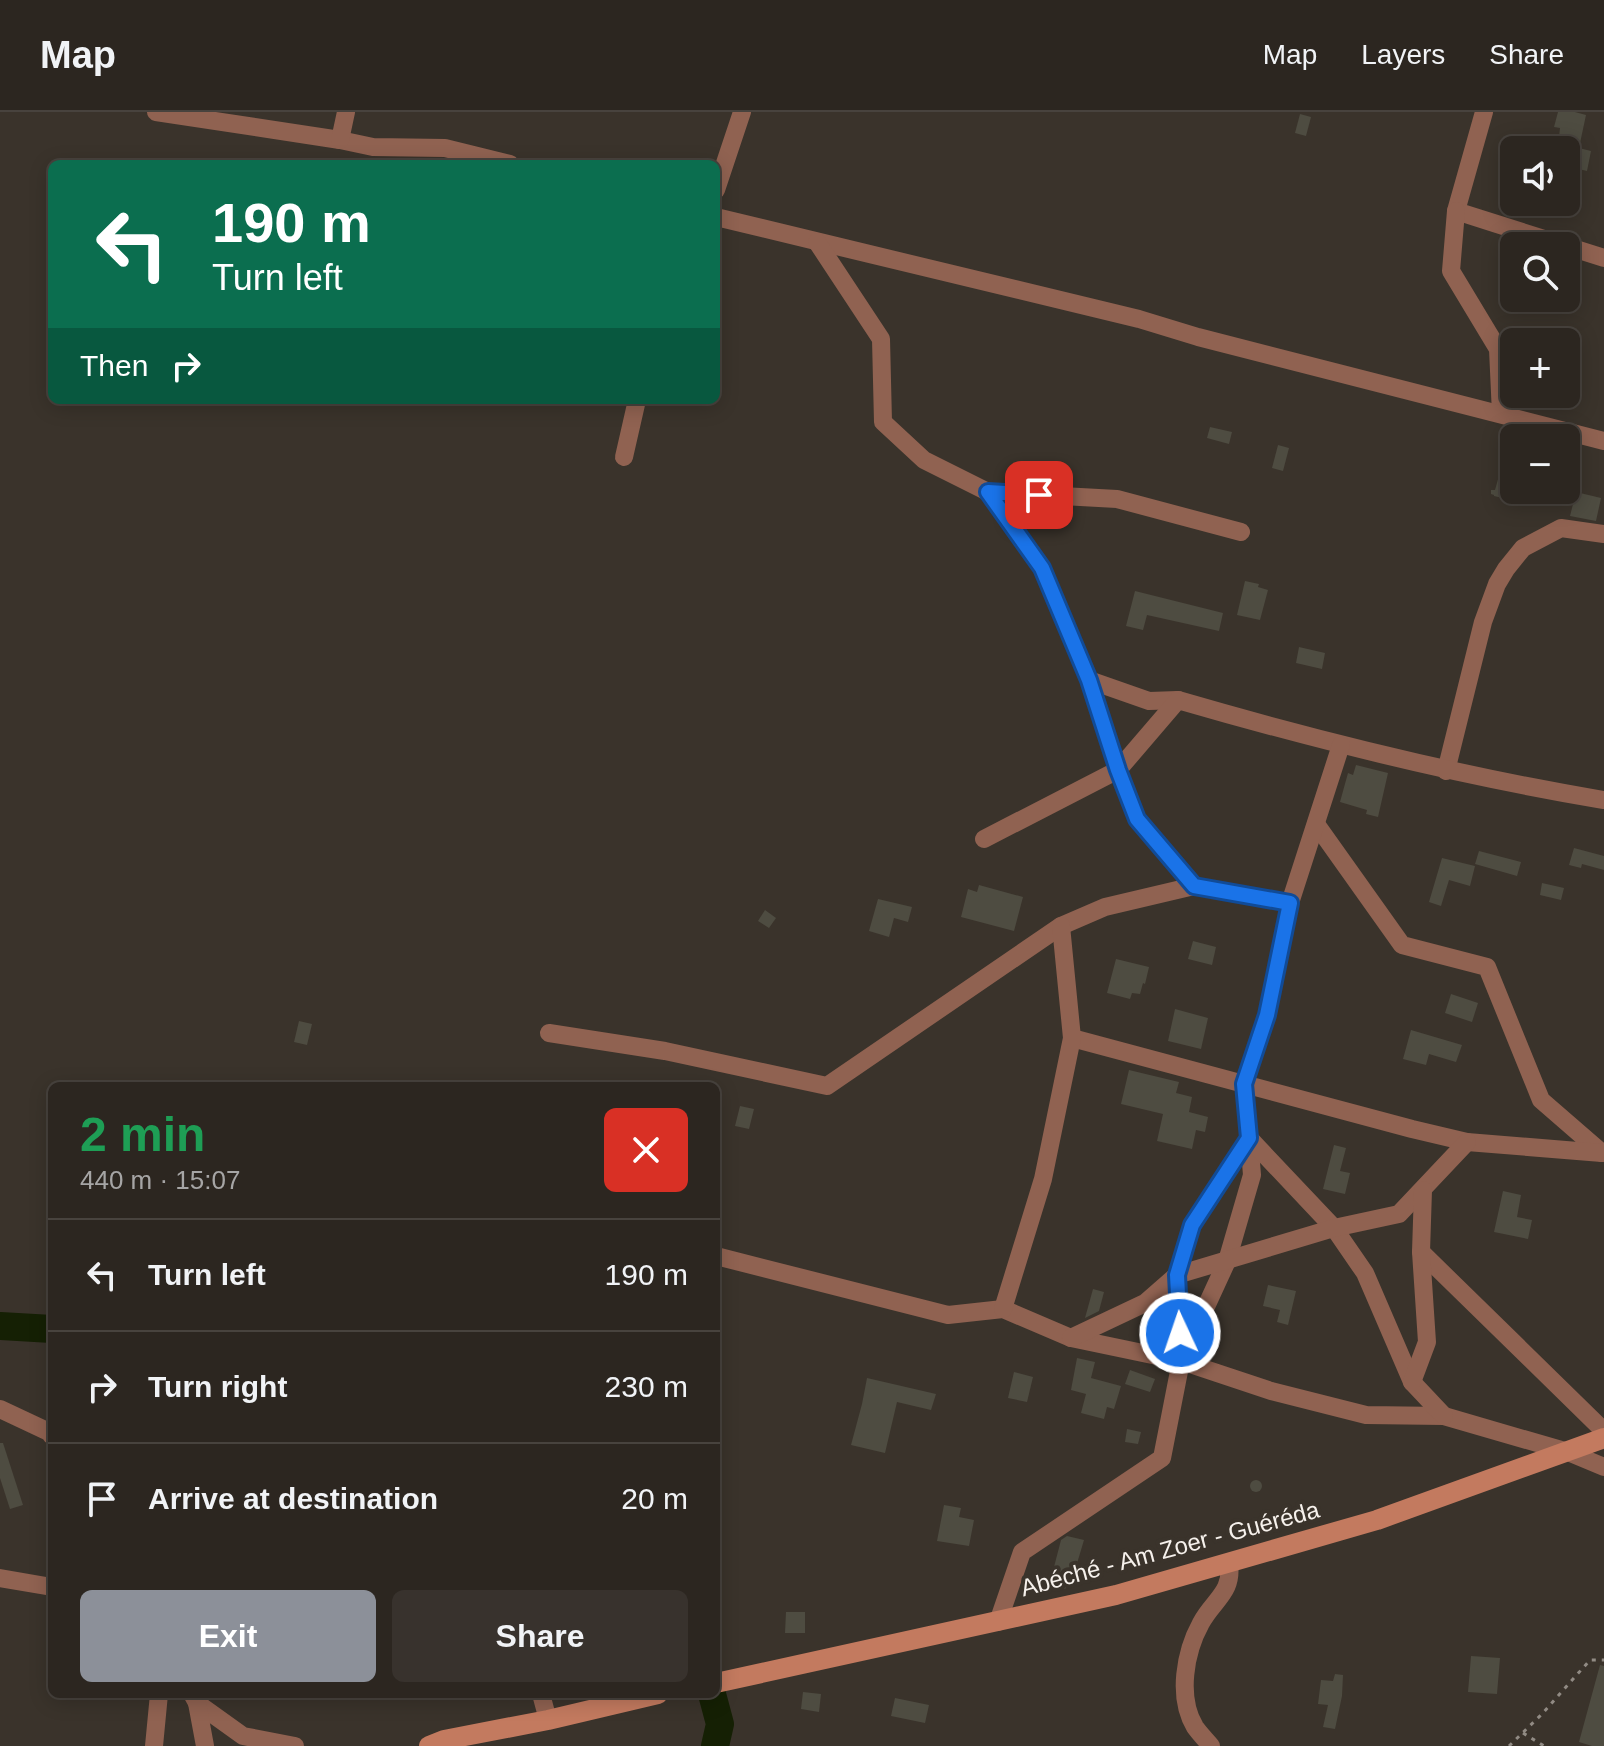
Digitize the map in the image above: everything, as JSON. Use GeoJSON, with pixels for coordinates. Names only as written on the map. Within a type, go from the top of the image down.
{"type":"FeatureCollection","features":[{"type":"Feature","properties":{"kind":"main road","name":"Abéché - Am Zoer - Guéréda"},"geometry":{"type":"LineString","coordinates":[[720,1682],[1116,1595],[1377,1520],[1604,1438]]}},
{"type":"Feature","properties":{"kind":"main road"},"geometry":{"type":"LineString","coordinates":[[429,1746],[444,1740],[641,1698]]}},
{"type":"Feature","properties":{"kind":"street"},"geometry":{"type":"LineString","coordinates":[[156,112],[373,147],[445,148],[494,160]]}},
{"type":"Feature","properties":{"kind":"street"},"geometry":{"type":"LineString","coordinates":[[340,140],[346,112]]}},
{"type":"Feature","properties":{"kind":"street"},"geometry":{"type":"LineString","coordinates":[[720,178],[742,112]]}},
{"type":"Feature","properties":{"kind":"street"},"geometry":{"type":"LineString","coordinates":[[1484,112],[1456,211],[1451,271],[1498,349],[1501,414]]}},
{"type":"Feature","properties":{"kind":"street"},"geometry":{"type":"LineString","coordinates":[[1456,211],[1604,258]]}},
{"type":"Feature","properties":{"kind":"street"},"geometry":{"type":"LineString","coordinates":[[720,218],[1139,319],[1198,337],[1604,441]]}},
{"type":"Feature","properties":{"kind":"street"},"geometry":{"type":"LineString","coordinates":[[817,242],[881,339],[883,422],[924,460],[988,492],[1117,499],[1241,532]]}},
{"type":"Feature","properties":{"kind":"street"},"geometry":{"type":"LineString","coordinates":[[624,457],[636,404]]}},
{"type":"Feature","properties":{"kind":"street"},"geometry":{"type":"LineString","coordinates":[[988,492],[1042,568],[1089,680],[1137,819],[1194,886]]}},
{"type":"Feature","properties":{"kind":"street"},"geometry":{"type":"LineString","coordinates":[[1446,771],[1483,622],[1506,569],[1523,548],[1561,528],[1604,534]]}},
{"type":"Feature","properties":{"kind":"street"},"geometry":{"type":"LineString","coordinates":[[1089,680],[1149,701],[1178,700],[1446,771],[1604,800]]}},
{"type":"Feature","properties":{"kind":"street"},"geometry":{"type":"LineString","coordinates":[[984,839],[1118,770],[1178,700]]}},
{"type":"Feature","properties":{"kind":"street"},"geometry":{"type":"LineString","coordinates":[[998,1622],[1022,1552],[1162,1458],[1181,1361],[1227,1261],[1252,1175],[1244,1084],[1267,1015],[1290,903],[1341,745]]}},
{"type":"Feature","properties":{"kind":"street"},"geometry":{"type":"LineString","coordinates":[[1316,824],[1402,945],[1487,967],[1541,1100],[1603,1153]]}},
{"type":"Feature","properties":{"kind":"street"},"geometry":{"type":"LineString","coordinates":[[549,1033],[665,1051],[827,1086],[1061,926],[1105,907],[1194,886],[1290,903]]}},
{"type":"Feature","properties":{"kind":"street"},"geometry":{"type":"LineString","coordinates":[[1003,1309],[1043,1179],[1072,1038],[1061,926]]}},
{"type":"Feature","properties":{"kind":"street"},"geometry":{"type":"LineString","coordinates":[[1072,1038],[1467,1142],[1603,1153]]}},
{"type":"Feature","properties":{"kind":"street"},"geometry":{"type":"LineString","coordinates":[[1249,1138],[1334,1228],[1365,1273],[1412,1382],[1444,1416]]}},
{"type":"Feature","properties":{"kind":"street"},"geometry":{"type":"LineString","coordinates":[[1181,1361],[1177,1275],[1192,1225],[1249,1138]]}},
{"type":"Feature","properties":{"kind":"street"},"geometry":{"type":"LineString","coordinates":[[1071,1338],[1145,1303],[1177,1275],[1334,1228],[1399,1214],[1467,1142]]}},
{"type":"Feature","properties":{"kind":"street"},"geometry":{"type":"LineString","coordinates":[[1412,1382],[1427,1342],[1421,1252],[1423,1190]]}},
{"type":"Feature","properties":{"kind":"street"},"geometry":{"type":"LineString","coordinates":[[1421,1252],[1604,1431]]}},
{"type":"Feature","properties":{"kind":"street"},"geometry":{"type":"LineString","coordinates":[[720,1257],[948,1315],[1003,1309],[1071,1338],[1181,1361],[1271,1391],[1366,1415],[1444,1416],[1568,1452],[1604,1467]]}},
{"type":"Feature","properties":{"kind":"street"},"geometry":{"type":"LineString","coordinates":[[0,1409],[48,1432]]}},
{"type":"Feature","properties":{"kind":"street"},"geometry":{"type":"LineString","coordinates":[[1211,1746],[1194,1726],[1190,1716],[1185,1680],[1199,1625],[1228,1586],[1231,1577],[1229,1563]]}},
{"type":"Feature","properties":{"kind":"street"},"geometry":{"type":"LineString","coordinates":[[0,1578],[48,1586]]}},
{"type":"Feature","properties":{"kind":"street"},"geometry":{"type":"LineString","coordinates":[[154,1746],[159,1698]]}},
{"type":"Feature","properties":{"kind":"street"},"geometry":{"type":"LineString","coordinates":[[195,1698],[205,1746]]}},
{"type":"Feature","properties":{"kind":"street"},"geometry":{"type":"LineString","coordinates":[[195,1698],[243,1736],[295,1746]]}},
{"type":"Feature","properties":{"kind":"street"},"geometry":{"type":"LineString","coordinates":[[542,1698],[548,1720]]}},
{"type":"Feature","properties":{"kind":"path"},"geometry":{"type":"LineString","coordinates":[[1509,1746],[1590,1660],[1604,1660]]}},
{"type":"Feature","properties":{"kind":"path"},"geometry":{"type":"LineString","coordinates":[[1523,1733],[1544,1746]]}},
{"type":"Feature","properties":{"kind":"building"},"geometry":{"type":"Polygon","coordinates":[[[1558,112],[1586,115],[1580,143],[1580,136],[1559,136],[1560,128],[1554,127],[1558,112]]]}},
{"type":"Feature","properties":{"kind":"building"},"geometry":{"type":"Polygon","coordinates":[[[1300,114],[1311,117],[1306,136],[1295,133],[1300,114]]]}},
{"type":"Feature","properties":{"kind":"building"},"geometry":{"type":"Polygon","coordinates":[[[1580,148],[1591,151],[1587,171],[1580,169],[1580,148]]]}},
{"type":"Feature","properties":{"kind":"building"},"geometry":{"type":"Polygon","coordinates":[[[1210,427],[1232,432],[1229,444],[1207,438],[1210,427]]]}},
{"type":"Feature","properties":{"kind":"building"},"geometry":{"type":"Polygon","coordinates":[[[1278,445],[1289,448],[1283,471],[1272,468],[1278,445]]]}},
{"type":"Feature","properties":{"kind":"building"},"geometry":{"type":"Polygon","coordinates":[[[1500,472],[1500,497],[1491,494],[1491,490],[1495,490],[1500,472]]]}},
{"type":"Feature","properties":{"kind":"building"},"geometry":{"type":"Polygon","coordinates":[[[1580,493],[1601,498],[1596,521],[1570,516],[1573,504],[1580,504],[1580,493]]]}},
{"type":"Feature","properties":{"kind":"building"},"geometry":{"type":"Polygon","coordinates":[[[1245,581],[1268,590],[1260,620],[1237,615],[1245,581]]]}},
{"type":"Feature","properties":{"kind":"building"},"geometry":{"type":"Polygon","coordinates":[[[1135,591],[1223,613],[1219,631],[1147,615],[1143,630],[1126,626],[1135,591]]]}},
{"type":"Feature","properties":{"kind":"building"},"geometry":{"type":"Polygon","coordinates":[[[1299,647],[1325,653],[1322,669],[1296,663],[1299,647]]]}},
{"type":"Feature","properties":{"kind":"building"},"geometry":{"type":"Polygon","coordinates":[[[1356,765],[1388,773],[1378,817],[1366,814],[1367,810],[1340,802],[1348,773],[1353,775],[1356,765]]]}},
{"type":"Feature","properties":{"kind":"building"},"geometry":{"type":"Polygon","coordinates":[[[1574,848],[1604,856],[1604,870],[1582,864],[1581,868],[1569,865],[1574,848]]]}},
{"type":"Feature","properties":{"kind":"building"},"geometry":{"type":"Polygon","coordinates":[[[1479,851],[1521,862],[1517,876],[1475,864],[1479,851]]]}},
{"type":"Feature","properties":{"kind":"building"},"geometry":{"type":"Polygon","coordinates":[[[1442,858],[1475,866],[1470,886],[1449,880],[1441,906],[1429,902],[1442,858]]]}},
{"type":"Feature","properties":{"kind":"building"},"geometry":{"type":"Polygon","coordinates":[[[1542,883],[1564,888],[1561,900],[1540,895],[1542,883]]]}},
{"type":"Feature","properties":{"kind":"building"},"geometry":{"type":"Polygon","coordinates":[[[979,885],[1023,897],[1014,931],[961,917],[968,889],[977,892],[979,885]]]}},
{"type":"Feature","properties":{"kind":"building"},"geometry":{"type":"Polygon","coordinates":[[[878,899],[912,907],[908,922],[894,918],[889,937],[869,931],[878,899]]]}},
{"type":"Feature","properties":{"kind":"building"},"geometry":{"type":"Polygon","coordinates":[[[765,910],[776,918],[769,928],[758,921],[765,910]]]}},
{"type":"Feature","properties":{"kind":"building"},"geometry":{"type":"Polygon","coordinates":[[[1193,941],[1216,947],[1212,965],[1188,959],[1193,941]]]}},
{"type":"Feature","properties":{"kind":"building"},"geometry":{"type":"Polygon","coordinates":[[[1116,959],[1149,967],[1140,994],[1132,993],[1130,999],[1107,993],[1116,959]]]}},
{"type":"Feature","properties":{"kind":"building"},"geometry":{"type":"Polygon","coordinates":[[[1451,994],[1478,1003],[1472,1022],[1445,1013],[1451,994]]]}},
{"type":"Feature","properties":{"kind":"building"},"geometry":{"type":"Polygon","coordinates":[[[1175,1009],[1208,1018],[1201,1049],[1168,1041],[1175,1009]]]}},
{"type":"Feature","properties":{"kind":"building"},"geometry":{"type":"Polygon","coordinates":[[[299,1021],[312,1024],[307,1045],[294,1042],[299,1021]]]}},
{"type":"Feature","properties":{"kind":"building"},"geometry":{"type":"Polygon","coordinates":[[[1411,1030],[1462,1045],[1456,1062],[1429,1054],[1426,1065],[1403,1059],[1411,1030]]]}},
{"type":"Feature","properties":{"kind":"building"},"geometry":{"type":"Polygon","coordinates":[[[1129,1070],[1179,1082],[1176,1093],[1192,1097],[1189,1112],[1208,1117],[1205,1132],[1196,1130],[1192,1149],[1157,1141],[1163,1114],[1121,1104],[1129,1070]]]}},
{"type":"Feature","properties":{"kind":"building"},"geometry":{"type":"Polygon","coordinates":[[[740,1106],[754,1109],[749,1129],[735,1126],[740,1106]]]}},
{"type":"Feature","properties":{"kind":"building"},"geometry":{"type":"Polygon","coordinates":[[[1334,1145],[1346,1148],[1340,1171],[1350,1173],[1345,1194],[1323,1189],[1334,1145]]]}},
{"type":"Feature","properties":{"kind":"building"},"geometry":{"type":"Polygon","coordinates":[[[1503,1191],[1521,1195],[1517,1217],[1532,1220],[1528,1239],[1494,1232],[1503,1191]]]}},
{"type":"Feature","properties":{"kind":"building"},"geometry":{"type":"Polygon","coordinates":[[[1268,1285],[1296,1291],[1288,1325],[1277,1322],[1280,1310],[1263,1306],[1268,1285]]]}},
{"type":"Feature","properties":{"kind":"building"},"geometry":{"type":"Polygon","coordinates":[[[1093,1289],[1104,1292],[1099,1311],[1085,1318],[1093,1289]]]}},
{"type":"Feature","properties":{"kind":"building"},"geometry":{"type":"Polygon","coordinates":[[[1077,1358],[1095,1362],[1091,1378],[1121,1386],[1114,1409],[1107,1407],[1104,1419],[1081,1413],[1086,1394],[1071,1390],[1077,1358]]]}},
{"type":"Feature","properties":{"kind":"building"},"geometry":{"type":"Polygon","coordinates":[[[1130,1370],[1155,1379],[1150,1392],[1125,1384],[1130,1370]]]}},
{"type":"Feature","properties":{"kind":"building"},"geometry":{"type":"Polygon","coordinates":[[[1014,1372],[1033,1377],[1027,1402],[1008,1398],[1014,1372]]]}},
{"type":"Feature","properties":{"kind":"building"},"geometry":{"type":"Polygon","coordinates":[[[867,1378],[936,1394],[931,1410],[897,1402],[885,1453],[851,1445],[867,1378]]]}},
{"type":"Feature","properties":{"kind":"building"},"geometry":{"type":"Polygon","coordinates":[[[1127,1429],[1141,1432],[1138,1444],[1125,1442],[1127,1429]]]}},
{"type":"Feature","properties":{"kind":"building"},"geometry":{"type":"Polygon","coordinates":[[[0,1443],[3,1443],[23,1505],[10,1509],[0,1478],[0,1443]]]}},
{"type":"Feature","properties":{"kind":"building"},"geometry":{"type":"Polygon","coordinates":[[[1256,1480],[1262,1486],[1256,1492],[1250,1486],[1256,1480]]]}},
{"type":"Feature","properties":{"kind":"building"},"geometry":{"type":"Polygon","coordinates":[[[944,1505],[961,1508],[959,1517],[974,1520],[969,1546],[937,1541],[944,1505]]]}},
{"type":"Feature","properties":{"kind":"building"},"geometry":{"type":"Polygon","coordinates":[[[1067,1536],[1084,1540],[1070,1587],[1060,1590],[1054,1567],[1061,1540],[1067,1536]]]}},
{"type":"Feature","properties":{"kind":"building"},"geometry":{"type":"Polygon","coordinates":[[[786,1612],[805,1612],[805,1633],[785,1633],[786,1612]]]}},
{"type":"Feature","properties":{"kind":"building"},"geometry":{"type":"Polygon","coordinates":[[[1471,1656],[1500,1658],[1497,1694],[1468,1692],[1471,1656]]]}},
{"type":"Feature","properties":{"kind":"building"},"geometry":{"type":"Polygon","coordinates":[[[1600,1665],[1604,1666],[1604,1746],[1592,1746],[1579,1742],[1600,1665]]]}},
{"type":"Feature","properties":{"kind":"building"},"geometry":{"type":"Polygon","coordinates":[[[1335,1674],[1343,1675],[1335,1729],[1323,1727],[1328,1705],[1318,1704],[1321,1680],[1333,1681],[1335,1674]]]}},
{"type":"Feature","properties":{"kind":"building"},"geometry":{"type":"Polygon","coordinates":[[[803,1692],[821,1694],[819,1712],[801,1709],[803,1692]]]}},
{"type":"Feature","properties":{"kind":"building"},"geometry":{"type":"Polygon","coordinates":[[[895,1698],[929,1705],[925,1723],[891,1716],[895,1698]]]}},
{"type":"Feature","properties":{"kind":"waterway"},"geometry":{"type":"LineString","coordinates":[[0,1326],[48,1329]]}},
{"type":"Feature","properties":{"kind":"waterway"},"geometry":{"type":"LineString","coordinates":[[713,1698],[720,1724],[715,1746]]}},
{"type":"Feature","properties":{"kind":"route"},"geometry":{"type":"LineString","coordinates":[[1039,495],[988,492],[1042,568],[1089,680],[1137,819],[1194,886],[1290,903],[1267,1015],[1244,1084],[1249,1138],[1192,1225],[1177,1275],[1180,1333]]}}]}
